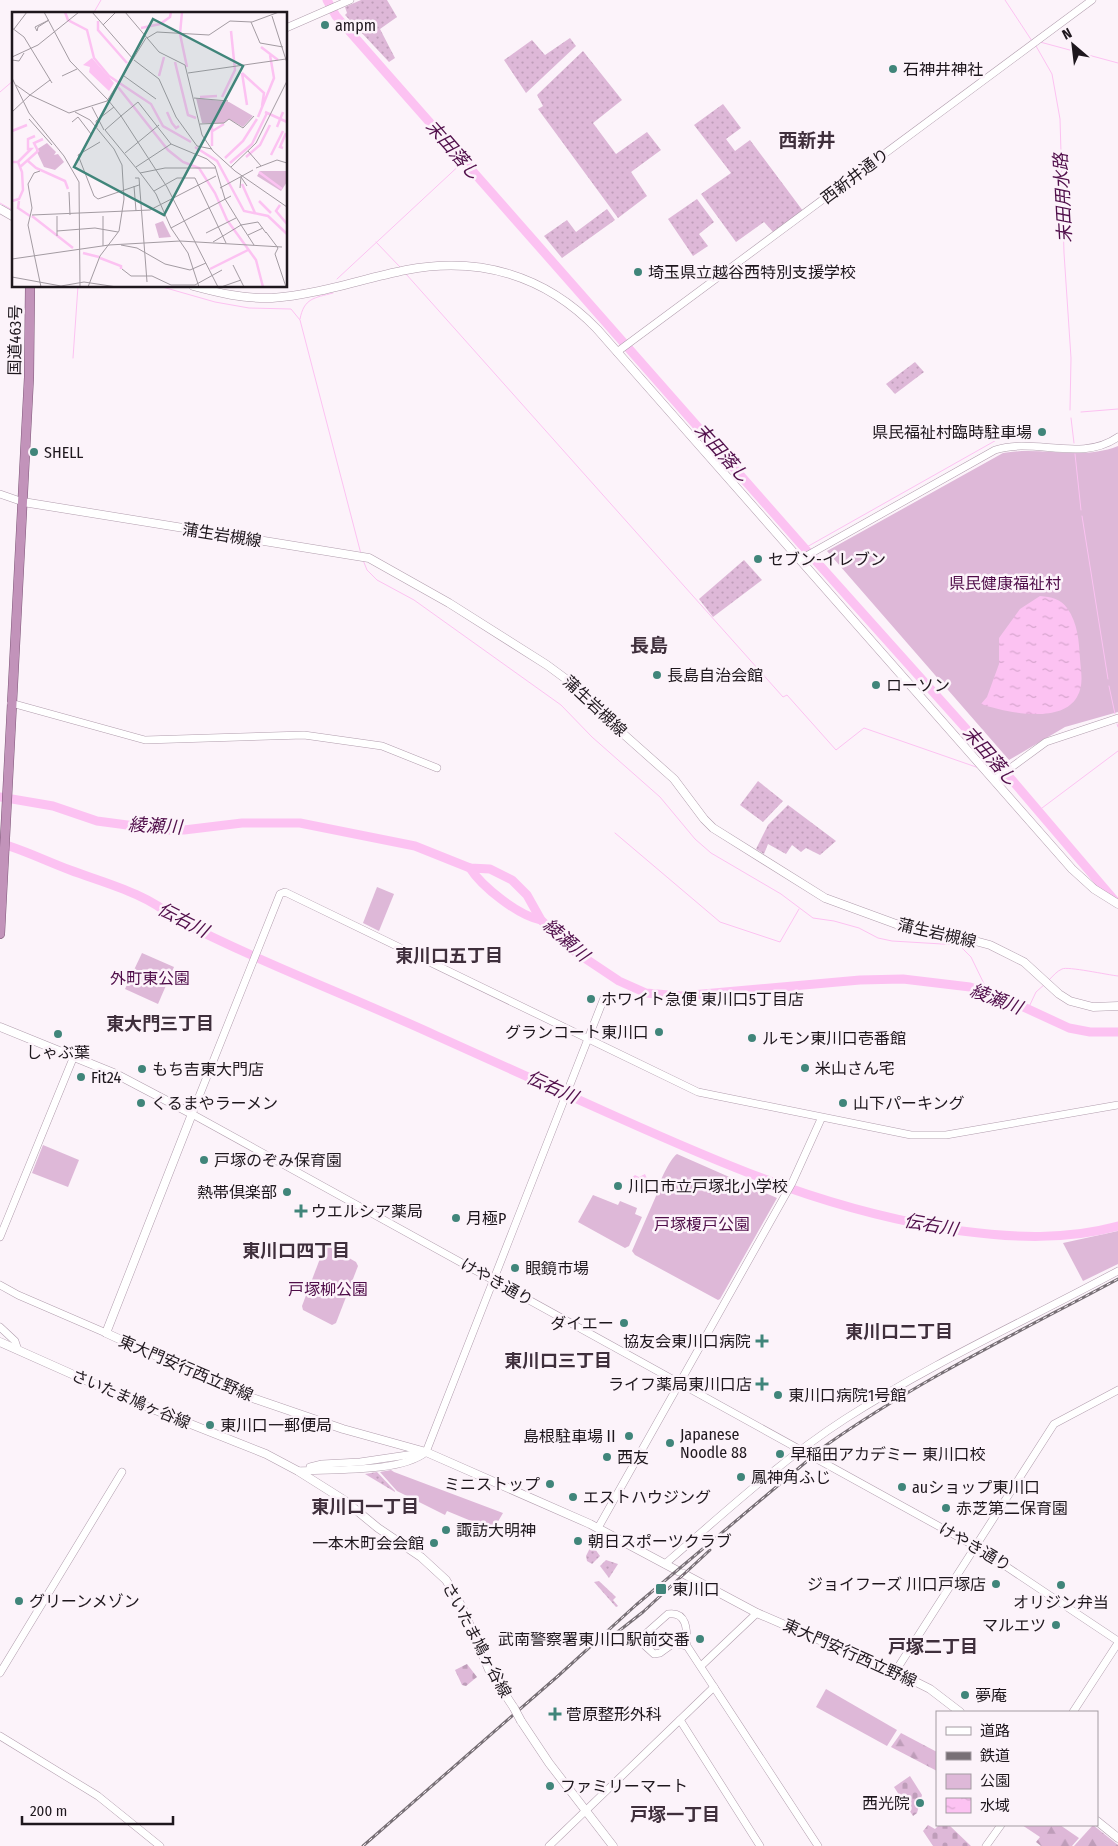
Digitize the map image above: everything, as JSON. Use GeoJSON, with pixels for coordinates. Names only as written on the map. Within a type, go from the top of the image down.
{"type":"FeatureCollection","features":[{"type":"Feature","properties":{"kind":"highway","name":"国道463号"},"geometry":{"type":"LineString","coordinates":[[0,934],[29,377],[30,288]]}},
{"type":"Feature","properties":{"kind":"main road"},"geometry":{"type":"LineString","coordinates":[[0,209],[12,216]]}},
{"type":"Feature","properties":{"kind":"main road"},"geometry":{"type":"LineString","coordinates":[[201,288],[224,294],[271,298],[310,292],[430,266],[446,265],[488,267],[529,280],[558,295],[581,313],[617,352],[1078,874],[1094,889],[1118,904]]}},
{"type":"Feature","properties":{"kind":"main road","name":"蒲生岩槻線"},"geometry":{"type":"LineString","coordinates":[[23,502],[369,558],[449,603],[547,664],[587,696],[611,723],[674,779],[713,828],[812,890],[874,917],[990,945],[1024,962],[1059,994],[1082,1006],[1118,1006]]}},
{"type":"Feature","properties":{"kind":"main road"},"geometry":{"type":"LineString","coordinates":[[0,1028],[74,1056],[124,1078],[192,1114]]}},
{"type":"Feature","properties":{"kind":"main road","name":"東大門安行西立野線"},"geometry":{"type":"LineString","coordinates":[[192,1114],[106,1333],[238,1392],[343,1428],[426,1452],[598,1528],[757,1613],[930,1689],[959,1711]]}},
{"type":"Feature","properties":{"kind":"main road","name":"さいたま鳩ヶ谷線"},"geometry":{"type":"LineString","coordinates":[[0,1342],[130,1400],[266,1454],[298,1471],[344,1500],[378,1528],[421,1557],[446,1580],[462,1607],[489,1670],[521,1721],[549,1763],[613,1846]]}},
{"type":"Feature","properties":{"kind":"main road"},"geometry":{"type":"LineString","coordinates":[[1098,1822],[1118,1838]]}},
{"type":"Feature","properties":{"kind":"street"},"geometry":{"type":"LineString","coordinates":[[288,27],[350,0]]}},
{"type":"Feature","properties":{"kind":"street","name":"西新井通り"},"geometry":{"type":"LineString","coordinates":[[617,352],[1092,0]]}},
{"type":"Feature","properties":{"kind":"street"},"geometry":{"type":"LineString","coordinates":[[801,559],[995,450],[1013,447],[1082,449],[1105,444],[1118,437]]}},
{"type":"Feature","properties":{"kind":"street"},"geometry":{"type":"LineString","coordinates":[[0,494],[23,502]]}},
{"type":"Feature","properties":{"kind":"street"},"geometry":{"type":"LineString","coordinates":[[11,703],[145,740],[304,735],[382,746],[437,768]]}},
{"type":"Feature","properties":{"kind":"street"},"geometry":{"type":"LineString","coordinates":[[994,780],[1046,742],[1118,718]]}},
{"type":"Feature","properties":{"kind":"street"},"geometry":{"type":"LineString","coordinates":[[192,1114],[280,894],[288,893],[698,1092],[896,1134],[946,1135],[1118,1105]]}},
{"type":"Feature","properties":{"kind":"street"},"geometry":{"type":"LineString","coordinates":[[298,1471],[322,1464],[360,1462],[426,1452],[604,998]]}},
{"type":"Feature","properties":{"kind":"street"},"geometry":{"type":"LineString","coordinates":[[0,1236],[74,1056]]}},
{"type":"Feature","properties":{"kind":"street","name":"けやき通り"},"geometry":{"type":"LineString","coordinates":[[192,1114],[976,1546],[1013,1568],[1118,1642]]}},
{"type":"Feature","properties":{"kind":"street"},"geometry":{"type":"LineString","coordinates":[[598,1528],[791,1185],[821,1119]]}},
{"type":"Feature","properties":{"kind":"street"},"geometry":{"type":"LineString","coordinates":[[665,1564],[760,1482],[844,1420],[898,1387],[1118,1271]]}},
{"type":"Feature","properties":{"kind":"street"},"geometry":{"type":"LineString","coordinates":[[0,1285],[18,1295],[106,1333]]}},
{"type":"Feature","properties":{"kind":"street"},"geometry":{"type":"LineString","coordinates":[[0,1328],[15,1341],[18,1350]]}},
{"type":"Feature","properties":{"kind":"street"},"geometry":{"type":"LineString","coordinates":[[895,1672],[1054,1424],[1118,1390]]}},
{"type":"Feature","properties":{"kind":"street"},"geometry":{"type":"LineString","coordinates":[[0,1673],[122,1472]]}},
{"type":"Feature","properties":{"kind":"street"},"geometry":{"type":"LineString","coordinates":[[687,1646],[674,1643],[660,1653],[654,1654],[643,1644],[642,1637],[664,1616],[675,1613],[687,1625],[687,1646],[818,1846]]}},
{"type":"Feature","properties":{"kind":"street"},"geometry":{"type":"LineString","coordinates":[[701,1666],[757,1613]]}},
{"type":"Feature","properties":{"kind":"street"},"geometry":{"type":"LineString","coordinates":[[1074,1711],[1118,1642]]}},
{"type":"Feature","properties":{"kind":"street"},"geometry":{"type":"LineString","coordinates":[[549,1846],[714,1686]]}},
{"type":"Feature","properties":{"kind":"street"},"geometry":{"type":"LineString","coordinates":[[680,1720],[760,1846]]}},
{"type":"Feature","properties":{"kind":"street"},"geometry":{"type":"LineString","coordinates":[[0,1736],[98,1796],[160,1846]]}},
{"type":"Feature","properties":{"kind":"street"},"geometry":{"type":"LineString","coordinates":[[986,1846],[1000,1826]]}},
{"type":"Feature","properties":{"kind":"green space"},"geometry":{"type":"Polygon","coordinates":[[[361,0],[387,0],[397,17],[380,29],[395,58],[389,62],[345,15],[347,13],[345,7],[361,0]]]}},
{"type":"Feature","properties":{"kind":"green space"},"geometry":{"type":"Polygon","coordinates":[[[570,38],[576,46],[526,93],[504,60],[532,40],[545,55],[570,38]]]}},
{"type":"Feature","properties":{"kind":"green space"},"geometry":{"type":"Polygon","coordinates":[[[583,51],[622,100],[593,123],[616,154],[647,132],[661,150],[631,172],[647,196],[618,218],[538,109],[543,106],[537,95],[583,51]]]}},
{"type":"Feature","properties":{"kind":"green space"},"geometry":{"type":"Polygon","coordinates":[[[723,104],[741,128],[726,139],[735,151],[750,140],[803,211],[774,233],[764,222],[736,242],[701,194],[731,173],[694,125],[723,104]]]}},
{"type":"Feature","properties":{"kind":"green space"},"geometry":{"type":"Polygon","coordinates":[[[697,199],[714,222],[699,234],[708,246],[693,256],[668,219],[697,199]]]}},
{"type":"Feature","properties":{"kind":"green space"},"geometry":{"type":"Polygon","coordinates":[[[607,209],[615,220],[562,258],[544,236],[567,220],[576,232],[607,209]]]}},
{"type":"Feature","properties":{"kind":"green space"},"geometry":{"type":"Polygon","coordinates":[[[915,362],[924,372],[895,394],[886,384],[915,362]]]}},
{"type":"Feature","properties":{"kind":"green space","name":"県民健康福祉村"},"geometry":{"type":"Polygon","coordinates":[[[1118,446],[1118,712],[1065,727],[1009,760],[827,551],[1003,453],[1032,451],[1075,453],[1104,450],[1118,446]]]}},
{"type":"Feature","properties":{"kind":"green space"},"geometry":{"type":"Polygon","coordinates":[[[744,560],[762,580],[713,617],[699,599],[744,560]]]}},
{"type":"Feature","properties":{"kind":"green space"},"geometry":{"type":"Polygon","coordinates":[[[758,781],[783,801],[763,822],[740,805],[758,781]]]}},
{"type":"Feature","properties":{"kind":"green space"},"geometry":{"type":"Polygon","coordinates":[[[788,805],[836,841],[820,855],[806,848],[801,852],[792,845],[786,854],[768,844],[764,854],[756,849],[768,825],[788,805]]]}},
{"type":"Feature","properties":{"kind":"green space"},"geometry":{"type":"Polygon","coordinates":[[[377,887],[394,894],[379,931],[363,923],[377,887]]]}},
{"type":"Feature","properties":{"kind":"green space","name":"外町東公園"},"geometry":{"type":"Polygon","coordinates":[[[142,953],[174,967],[158,1004],[125,989],[142,953]]]}},
{"type":"Feature","properties":{"kind":"green space"},"geometry":{"type":"Polygon","coordinates":[[[43,1145],[79,1160],[68,1187],[32,1173],[43,1145]]]}},
{"type":"Feature","properties":{"kind":"green space","name":"戸塚榎戸公園"},"geometry":{"type":"Polygon","coordinates":[[[677,1154],[777,1198],[718,1300],[635,1255],[632,1251],[664,1174],[677,1154]]]}},
{"type":"Feature","properties":{"kind":"green space"},"geometry":{"type":"Polygon","coordinates":[[[593,1195],[618,1205],[620,1201],[637,1208],[635,1214],[642,1217],[629,1246],[625,1248],[578,1222],[593,1195]]]}},
{"type":"Feature","properties":{"kind":"green space"},"geometry":{"type":"Polygon","coordinates":[[[1118,1231],[1118,1264],[1083,1281],[1063,1243],[1118,1231]]]}},
{"type":"Feature","properties":{"kind":"green space","name":"戸塚柳公園"},"geometry":{"type":"Polygon","coordinates":[[[328,1246],[356,1262],[358,1266],[336,1323],[332,1325],[303,1310],[302,1306],[324,1248],[328,1246]]]}},
{"type":"Feature","properties":{"kind":"green space"},"geometry":{"type":"Polygon","coordinates":[[[391,1470],[503,1513],[493,1530],[447,1511],[445,1515],[397,1491],[380,1472],[391,1470]]]}},
{"type":"Feature","properties":{"kind":"green space"},"geometry":{"type":"Polygon","coordinates":[[[377,1472],[395,1491],[395,1492],[365,1474],[377,1472]]]}},
{"type":"Feature","properties":{"kind":"green space"},"geometry":{"type":"Polygon","coordinates":[[[594,1540],[595,1549],[600,1556],[592,1564],[587,1561],[586,1556],[594,1540]]]}},
{"type":"Feature","properties":{"kind":"green space"},"geometry":{"type":"Polygon","coordinates":[[[606,1560],[618,1564],[609,1578],[600,1566],[606,1560]]]}},
{"type":"Feature","properties":{"kind":"green space"},"geometry":{"type":"Polygon","coordinates":[[[599,1581],[616,1597],[613,1600],[618,1606],[616,1607],[594,1582],[599,1581]]]}},
{"type":"Feature","properties":{"kind":"green space"},"geometry":{"type":"Polygon","coordinates":[[[467,1664],[477,1677],[466,1686],[462,1685],[455,1670],[467,1664]]]}},
{"type":"Feature","properties":{"kind":"green space"},"geometry":{"type":"Polygon","coordinates":[[[826,1689],[897,1730],[887,1746],[816,1707],[826,1689]]]}},
{"type":"Feature","properties":{"kind":"green space"},"geometry":{"type":"Polygon","coordinates":[[[901,1733],[936,1751],[936,1770],[891,1747],[901,1733]]]}},
{"type":"Feature","properties":{"kind":"green space"},"geometry":{"type":"Polygon","coordinates":[[[910,1776],[922,1795],[917,1813],[913,1816],[894,1787],[910,1776]]]}},
{"type":"Feature","properties":{"kind":"green space"},"geometry":{"type":"Polygon","coordinates":[[[928,1825],[935,1829],[938,1826],[950,1826],[971,1846],[933,1846],[923,1831],[928,1825]]]}},
{"type":"Feature","properties":{"kind":"green space"},"geometry":{"type":"Polygon","coordinates":[[[1024,1826],[1061,1826],[1079,1838],[1072,1846],[1041,1846],[1036,1842],[1040,1837],[1024,1826]]]}},
{"type":"Feature","properties":{"kind":"green space"},"geometry":{"type":"Polygon","coordinates":[[[1092,1826],[1118,1845],[1118,1846],[1074,1846],[1092,1826]]]}},
{"type":"Feature","properties":{"kind":"water"},"geometry":{"type":"Polygon","coordinates":[[[1040,596],[1062,602],[1074,620],[1078,639],[1081,674],[1081,688],[1077,697],[1069,706],[1046,714],[1017,713],[981,704],[987,697],[999,664],[999,638],[1020,609],[1040,596]]]}},
{"type":"Feature","properties":{"kind":"water"},"geometry":{"type":"Polygon","coordinates":[[[645,1174],[648,1181],[631,1188],[628,1181],[635,1175],[639,1177],[645,1174]]]}},
{"type":"Feature","properties":{"kind":"waterway"},"geometry":{"type":"LineString","coordinates":[[94,12],[101,0]]}},
{"type":"Feature","properties":{"kind":"waterway","name":"末田落し"},"geometry":{"type":"LineString","coordinates":[[327,0],[336,16],[815,560],[1012,780],[1116,902]]}},
{"type":"Feature","properties":{"kind":"waterway","name":"末田用水路"},"geometry":{"type":"LineString","coordinates":[[1005,0],[1032,41]]}},
{"type":"Feature","properties":{"kind":"waterway"},"geometry":{"type":"LineString","coordinates":[[1040,42],[1118,63]]}},
{"type":"Feature","properties":{"kind":"waterway","name":"末田用水路"},"geometry":{"type":"LineString","coordinates":[[1036,46],[1052,74],[1060,119],[1064,253],[1071,358],[1070,410]]}},
{"type":"Feature","properties":{"kind":"waterway"},"geometry":{"type":"LineString","coordinates":[[0,92],[12,82]]}},
{"type":"Feature","properties":{"kind":"waterway"},"geometry":{"type":"LineString","coordinates":[[337,279],[464,161]]}},
{"type":"Feature","properties":{"kind":"waterway"},"geometry":{"type":"LineString","coordinates":[[0,203],[12,210]]}},
{"type":"Feature","properties":{"kind":"waterway"},"geometry":{"type":"LineString","coordinates":[[376,242],[400,267]]}},
{"type":"Feature","properties":{"kind":"waterway"},"geometry":{"type":"LineString","coordinates":[[406,274],[783,697],[787,695],[836,750],[864,728],[979,768]]}},
{"type":"Feature","properties":{"kind":"waterway"},"geometry":{"type":"LineString","coordinates":[[73,358],[78,288]]}},
{"type":"Feature","properties":{"kind":"waterway"},"geometry":{"type":"LineString","coordinates":[[166,288],[215,302],[249,308],[291,309],[300,320],[361,554]]}},
{"type":"Feature","properties":{"kind":"waterway"},"geometry":{"type":"LineString","coordinates":[[300,319],[307,303],[315,298],[333,293]]}},
{"type":"Feature","properties":{"kind":"waterway"},"geometry":{"type":"LineString","coordinates":[[1081,412],[1118,409]]}},
{"type":"Feature","properties":{"kind":"waterway"},"geometry":{"type":"LineString","coordinates":[[1071,418],[1074,443]]}},
{"type":"Feature","properties":{"kind":"waterway"},"geometry":{"type":"LineString","coordinates":[[805,548],[1016,429]]}},
{"type":"Feature","properties":{"kind":"waterway"},"geometry":{"type":"LineString","coordinates":[[1075,454],[1081,510]]}},
{"type":"Feature","properties":{"kind":"waterway"},"geometry":{"type":"LineString","coordinates":[[1082,516],[1108,679]]}},
{"type":"Feature","properties":{"kind":"waterway"},"geometry":{"type":"LineString","coordinates":[[363,560],[367,570],[377,580],[414,600],[561,705],[592,737],[660,797],[695,839],[711,853],[781,894],[813,918],[834,921],[859,928],[878,938],[892,941],[959,945],[971,957],[989,994]]}},
{"type":"Feature","properties":{"kind":"waterway"},"geometry":{"type":"LineString","coordinates":[[1109,686],[1115,714]]}},
{"type":"Feature","properties":{"kind":"waterway"},"geometry":{"type":"LineString","coordinates":[[1038,811],[1118,751]]}},
{"type":"Feature","properties":{"kind":"waterway","name":"末田落し"},"geometry":{"type":"LineString","coordinates":[[1004,777],[1012,780]]}},
{"type":"Feature","properties":{"kind":"waterway","name":"綾瀬川"},"geometry":{"type":"LineString","coordinates":[[0,797],[53,806],[97,821],[165,830],[184,830],[242,823],[300,823],[415,846],[470,868],[490,869],[512,880],[527,895],[541,920],[574,951],[619,981],[646,993],[680,996],[860,980],[903,979],[970,987],[1004,998],[1069,1028],[1090,1032],[1118,1032]]}},
{"type":"Feature","properties":{"kind":"waterway"},"geometry":{"type":"LineString","coordinates":[[615,833],[720,922],[780,942],[799,909]]}},
{"type":"Feature","properties":{"kind":"waterway","name":"伝右川"},"geometry":{"type":"LineString","coordinates":[[9,846],[138,895],[163,909],[174,918],[272,964],[660,1136],[785,1187],[871,1213],[962,1231],[1021,1236],[1060,1236],[1099,1231],[1118,1226]]}},
{"type":"Feature","properties":{"kind":"waterway"},"geometry":{"type":"LineString","coordinates":[[470,868],[483,884],[502,900],[522,913],[541,920]]}},
{"type":"Feature","properties":{"kind":"waterway"},"geometry":{"type":"LineString","coordinates":[[1049,980],[1058,971],[1065,968],[1118,976]]}},
{"type":"Feature","properties":{"kind":"waterway"},"geometry":{"type":"LineString","coordinates":[[1028,1009],[1036,992],[1045,984]]}},
{"type":"Feature","properties":{"kind":"railway"},"geometry":{"type":"LineString","coordinates":[[363,1846],[558,1676],[636,1605],[825,1446],[860,1422],[932,1379],[1118,1279]]}},
{"type":"Feature","properties":{"kind":"railway"},"geometry":{"type":"LineString","coordinates":[[601,1645],[643,1612],[710,1550]]}},
{"type":"Feature","properties":{"kind":"place","name":"ampm"},"geometry":{"type":"Point","coordinates":[325,25]}},
{"type":"Feature","properties":{"kind":"place","name":"石神井神社"},"geometry":{"type":"Point","coordinates":[893,69]}},
{"type":"Feature","properties":{"kind":"place","name":"埼玉県立越谷西特別支援学校"},"geometry":{"type":"Point","coordinates":[638,272]}},
{"type":"Feature","properties":{"kind":"place","name":"県民福祉村臨時駐車場"},"geometry":{"type":"Point","coordinates":[1042,432]}},
{"type":"Feature","properties":{"kind":"place","name":"SHELL"},"geometry":{"type":"Point","coordinates":[34,452]}},
{"type":"Feature","properties":{"kind":"place","name":"セブン-イレブン"},"geometry":{"type":"Point","coordinates":[758,559]}},
{"type":"Feature","properties":{"kind":"place","name":"長島自治会館"},"geometry":{"type":"Point","coordinates":[657,675]}},
{"type":"Feature","properties":{"kind":"place","name":"ローソン"},"geometry":{"type":"Point","coordinates":[876,685]}},
{"type":"Feature","properties":{"kind":"place","name":"ホワイト急便 東川口5丁目店"},"geometry":{"type":"Point","coordinates":[591,999]}},
{"type":"Feature","properties":{"kind":"place","name":"グランコート東川口"},"geometry":{"type":"Point","coordinates":[659,1032]}},
{"type":"Feature","properties":{"kind":"place","name":"しゃぶ葉"},"geometry":{"type":"Point","coordinates":[58,1034]}},
{"type":"Feature","properties":{"kind":"place","name":"ルモン東川口壱番館"},"geometry":{"type":"Point","coordinates":[752,1038]}},
{"type":"Feature","properties":{"kind":"place","name":"米山さん宅"},"geometry":{"type":"Point","coordinates":[805,1068]}},
{"type":"Feature","properties":{"kind":"place","name":"もち吉東大門店"},"geometry":{"type":"Point","coordinates":[142,1069]}},
{"type":"Feature","properties":{"kind":"place","name":"Fit24"},"geometry":{"type":"Point","coordinates":[81,1077]}},
{"type":"Feature","properties":{"kind":"place","name":"くるまやラーメン"},"geometry":{"type":"Point","coordinates":[141,1103]}},
{"type":"Feature","properties":{"kind":"place","name":"山下パーキング"},"geometry":{"type":"Point","coordinates":[843,1103]}},
{"type":"Feature","properties":{"kind":"place","name":"戸塚のぞみ保育園"},"geometry":{"type":"Point","coordinates":[204,1160]}},
{"type":"Feature","properties":{"kind":"place","name":"川口市立戸塚北小学校"},"geometry":{"type":"Point","coordinates":[618,1186]}},
{"type":"Feature","properties":{"kind":"place","name":"熱帯倶楽部"},"geometry":{"type":"Point","coordinates":[287,1192]}},
{"type":"Feature","properties":{"kind":"place","name":"ウエルシア薬局"},"geometry":{"type":"Point","coordinates":[301,1211]}},
{"type":"Feature","properties":{"kind":"place","name":"月極P"},"geometry":{"type":"Point","coordinates":[456,1218]}},
{"type":"Feature","properties":{"kind":"place","name":"眼鏡市場"},"geometry":{"type":"Point","coordinates":[515,1268]}},
{"type":"Feature","properties":{"kind":"place","name":"ダイエー"},"geometry":{"type":"Point","coordinates":[624,1323]}},
{"type":"Feature","properties":{"kind":"place","name":"協友会東川口病院"},"geometry":{"type":"Point","coordinates":[762,1341]}},
{"type":"Feature","properties":{"kind":"place","name":"ライフ薬局東川口店"},"geometry":{"type":"Point","coordinates":[762,1384]}},
{"type":"Feature","properties":{"kind":"place","name":"東川口病院1号館"},"geometry":{"type":"Point","coordinates":[778,1395]}},
{"type":"Feature","properties":{"kind":"place","name":"東川口一郵便局"},"geometry":{"type":"Point","coordinates":[210,1425]}},
{"type":"Feature","properties":{"kind":"place","name":"島根駐車場Ⅱ"},"geometry":{"type":"Point","coordinates":[629,1436]}},
{"type":"Feature","properties":{"kind":"place","name":"Japanese Noodle 88"},"geometry":{"type":"Point","coordinates":[670,1443]}},
{"type":"Feature","properties":{"kind":"place","name":"早稲田アカデミー 東川口校"},"geometry":{"type":"Point","coordinates":[780,1454]}},
{"type":"Feature","properties":{"kind":"place","name":"西友"},"geometry":{"type":"Point","coordinates":[607,1457]}},
{"type":"Feature","properties":{"kind":"place","name":"鳳神角ふじ"},"geometry":{"type":"Point","coordinates":[741,1477]}},
{"type":"Feature","properties":{"kind":"place","name":"ミニストップ"},"geometry":{"type":"Point","coordinates":[550,1484]}},
{"type":"Feature","properties":{"kind":"place","name":"auショップ東川口"},"geometry":{"type":"Point","coordinates":[902,1487]}},
{"type":"Feature","properties":{"kind":"place","name":"エストハウジング"},"geometry":{"type":"Point","coordinates":[573,1497]}},
{"type":"Feature","properties":{"kind":"place","name":"赤芝第二保育園"},"geometry":{"type":"Point","coordinates":[946,1508]}},
{"type":"Feature","properties":{"kind":"place","name":"諏訪大明神"},"geometry":{"type":"Point","coordinates":[446,1530]}},
{"type":"Feature","properties":{"kind":"place","name":"朝日スポーツクラブ"},"geometry":{"type":"Point","coordinates":[578,1541]}},
{"type":"Feature","properties":{"kind":"place","name":"一本木町会会館"},"geometry":{"type":"Point","coordinates":[434,1543]}},
{"type":"Feature","properties":{"kind":"place","name":"ジョイフーズ 川口戸塚店"},"geometry":{"type":"Point","coordinates":[996,1584]}},
{"type":"Feature","properties":{"kind":"place","name":"オリジン弁当"},"geometry":{"type":"Point","coordinates":[1061,1585]}},
{"type":"Feature","properties":{"kind":"place","name":"東川口"},"geometry":{"type":"Point","coordinates":[661,1589]}},
{"type":"Feature","properties":{"kind":"place","name":"グリーンメゾン"},"geometry":{"type":"Point","coordinates":[19,1601]}},
{"type":"Feature","properties":{"kind":"place","name":"マルエツ"},"geometry":{"type":"Point","coordinates":[1056,1625]}},
{"type":"Feature","properties":{"kind":"place","name":"武南警察署東川口駅前交番"},"geometry":{"type":"Point","coordinates":[700,1639]}},
{"type":"Feature","properties":{"kind":"place","name":"夢庵"},"geometry":{"type":"Point","coordinates":[965,1695]}},
{"type":"Feature","properties":{"kind":"place","name":"菅原整形外科"},"geometry":{"type":"Point","coordinates":[555,1714]}},
{"type":"Feature","properties":{"kind":"place","name":"ファミリーマート"},"geometry":{"type":"Point","coordinates":[550,1786]}},
{"type":"Feature","properties":{"kind":"place","name":"西光院"},"geometry":{"type":"Point","coordinates":[920,1803]}},
{"type":"Feature","properties":{"kind":"district","name":"西新井"},"geometry":{"type":"Point","coordinates":[807,140]}},
{"type":"Feature","properties":{"kind":"district","name":"長島"},"geometry":{"type":"Point","coordinates":[649,645]}},
{"type":"Feature","properties":{"kind":"district","name":"東川口五丁目"},"geometry":{"type":"Point","coordinates":[449,956]}},
{"type":"Feature","properties":{"kind":"district","name":"東大門三丁目"},"geometry":{"type":"Point","coordinates":[160,1024]}},
{"type":"Feature","properties":{"kind":"district","name":"東川口四丁目"},"geometry":{"type":"Point","coordinates":[296,1251]}},
{"type":"Feature","properties":{"kind":"district","name":"東川口二丁目"},"geometry":{"type":"Point","coordinates":[899,1332]}},
{"type":"Feature","properties":{"kind":"district","name":"東川口三丁目"},"geometry":{"type":"Point","coordinates":[558,1361]}},
{"type":"Feature","properties":{"kind":"district","name":"東川口一丁目"},"geometry":{"type":"Point","coordinates":[365,1507]}},
{"type":"Feature","properties":{"kind":"district","name":"戸塚二丁目"},"geometry":{"type":"Point","coordinates":[933,1647]}},
{"type":"Feature","properties":{"kind":"district","name":"戸塚一丁目"},"geometry":{"type":"Point","coordinates":[675,1815]}}]}
